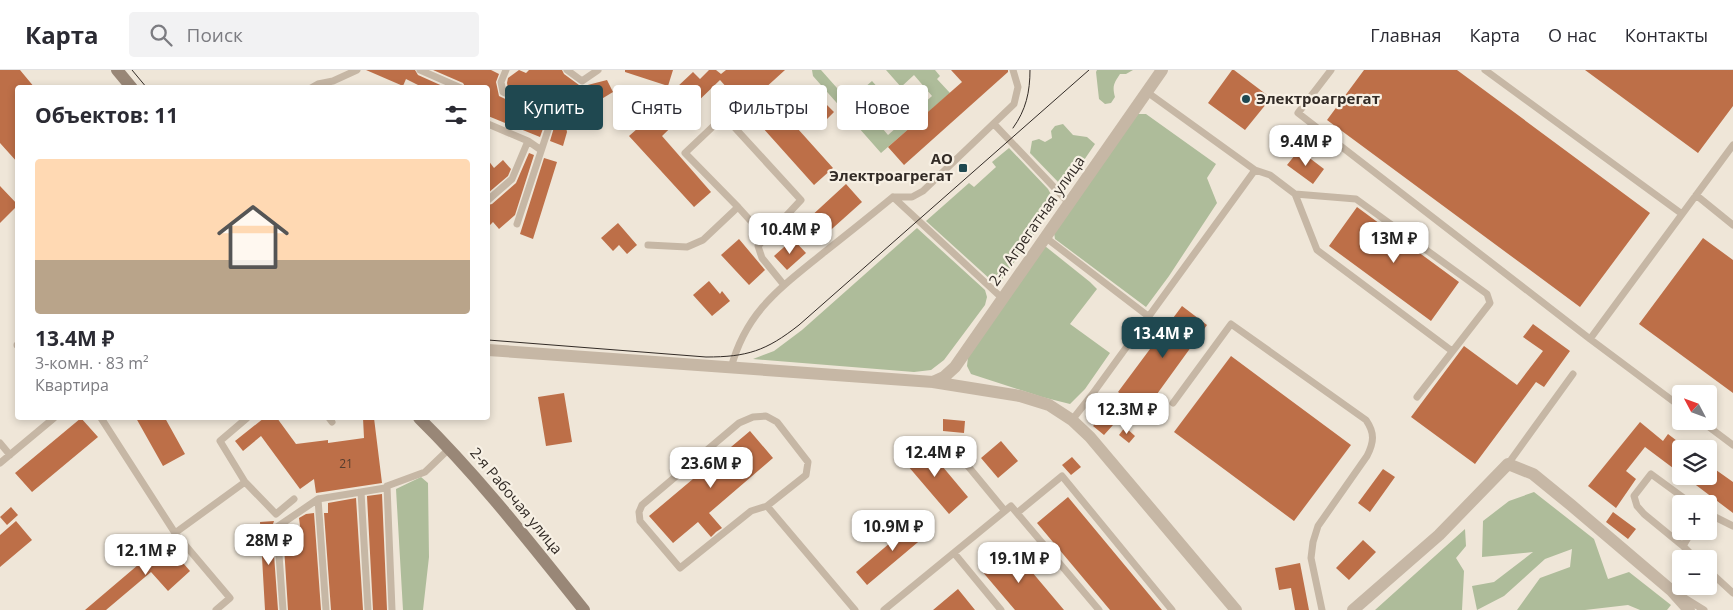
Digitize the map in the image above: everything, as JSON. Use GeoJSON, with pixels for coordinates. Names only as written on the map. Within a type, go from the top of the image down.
{"type":"FeatureCollection","features":[{"type":"Feature","properties":{"kind":"main road"},"geometry":{"type":"LineString","coordinates":[[117,70],[130,85]]}},
{"type":"Feature","properties":{"kind":"main road","name":"2-я Рабочая улица"},"geometry":{"type":"LineString","coordinates":[[422,420],[488,491],[584,610]]}},
{"type":"Feature","properties":{"kind":"street","name":"2-я Агрегатная улица"},"geometry":{"type":"LineString","coordinates":[[933,382],[944,377],[955,367],[1162,70]]}},
{"type":"Feature","properties":{"kind":"street"},"geometry":{"type":"LineString","coordinates":[[490,350],[933,382],[1020,396],[1049,405],[1072,420],[1090,436],[1236,610]]}},
{"type":"Feature","properties":{"kind":"street"},"geometry":{"type":"LineString","coordinates":[[1353,610],[1439,535],[1508,464],[1533,474],[1672,591]]}},
{"type":"Feature","properties":{"kind":"street"},"geometry":{"type":"LineString","coordinates":[[1676,595],[1689,610]]}},
{"type":"Feature","properties":{"kind":"lane"},"geometry":{"type":"LineString","coordinates":[[316,85],[332,81],[357,70]]}},
{"type":"Feature","properties":{"kind":"lane"},"geometry":{"type":"LineString","coordinates":[[420,70],[454,85]]}},
{"type":"Feature","properties":{"kind":"lane"},"geometry":{"type":"LineString","coordinates":[[506,70],[501,82],[503,92],[549,113],[550,124],[518,224]]}},
{"type":"Feature","properties":{"kind":"lane"},"geometry":{"type":"LineString","coordinates":[[567,70],[582,81],[598,70]]}},
{"type":"Feature","properties":{"kind":"lane"},"geometry":{"type":"LineString","coordinates":[[731,368],[739,343],[752,319],[770,298],[893,197],[904,198],[917,195],[1014,104],[1018,87],[1013,70]]}},
{"type":"Feature","properties":{"kind":"lane"},"geometry":{"type":"LineString","coordinates":[[1331,70],[1298,113],[1672,400]]}},
{"type":"Feature","properties":{"kind":"lane"},"geometry":{"type":"LineString","coordinates":[[1485,70],[1682,214]]}},
{"type":"Feature","properties":{"kind":"lane"},"geometry":{"type":"LineString","coordinates":[[1147,92],[1255,170],[1270,175],[1294,194],[1317,250],[1452,351]]}},
{"type":"Feature","properties":{"kind":"lane"},"geometry":{"type":"LineString","coordinates":[[766,238],[685,153],[724,116],[801,200],[766,238],[758,246],[762,258],[784,285]]}},
{"type":"Feature","properties":{"kind":"lane"},"geometry":{"type":"LineString","coordinates":[[994,124],[1069,203]]}},
{"type":"Feature","properties":{"kind":"lane"},"geometry":{"type":"LineString","coordinates":[[490,125],[528,141],[541,150]]}},
{"type":"Feature","properties":{"kind":"lane"},"geometry":{"type":"LineString","coordinates":[[490,198],[512,179],[528,141]]}},
{"type":"Feature","properties":{"kind":"lane"},"geometry":{"type":"LineString","coordinates":[[1590,339],[1733,145]]}},
{"type":"Feature","properties":{"kind":"lane"},"geometry":{"type":"LineString","coordinates":[[1072,420],[1092,396],[1255,170]]}},
{"type":"Feature","properties":{"kind":"lane"},"geometry":{"type":"LineString","coordinates":[[1294,194],[1356,199],[1487,294],[1490,303],[1417,397]]}},
{"type":"Feature","properties":{"kind":"lane"},"geometry":{"type":"LineString","coordinates":[[1696,194],[1733,225]]}},
{"type":"Feature","properties":{"kind":"lane"},"geometry":{"type":"LineString","coordinates":[[893,197],[1003,299]]}},
{"type":"Feature","properties":{"kind":"lane"},"geometry":{"type":"LineString","coordinates":[[648,245],[686,247],[702,240],[738,207]]}},
{"type":"Feature","properties":{"kind":"lane"},"geometry":{"type":"LineString","coordinates":[[1045,237],[1148,316]]}},
{"type":"Feature","properties":{"kind":"lane"},"geometry":{"type":"LineString","coordinates":[[1173,403],[1231,324],[1366,420],[1374,436],[1370,450],[1318,526],[1313,542],[1311,558],[1322,610]]}},
{"type":"Feature","properties":{"kind":"lane"},"geometry":{"type":"LineString","coordinates":[[1508,464],[1573,374]]}},
{"type":"Feature","properties":{"kind":"lane"},"geometry":{"type":"LineString","coordinates":[[766,416],[777,422],[808,462],[806,475],[767,506],[751,511],[680,568],[640,520],[639,512],[642,505],[739,423],[753,417],[766,416]]}},
{"type":"Feature","properties":{"kind":"lane"},"geometry":{"type":"LineString","coordinates":[[0,463],[52,420]]}},
{"type":"Feature","properties":{"kind":"lane"},"geometry":{"type":"LineString","coordinates":[[102,420],[175,533],[230,598],[216,610]]}},
{"type":"Feature","properties":{"kind":"lane"},"geometry":{"type":"LineString","coordinates":[[245,420],[220,441],[245,482],[276,514],[294,499]]}},
{"type":"Feature","properties":{"kind":"lane"},"geometry":{"type":"LineString","coordinates":[[1713,430],[1733,445]]}},
{"type":"Feature","properties":{"kind":"lane"},"geometry":{"type":"LineString","coordinates":[[0,443],[10,455]]}},
{"type":"Feature","properties":{"kind":"lane"},"geometry":{"type":"LineString","coordinates":[[283,610],[277,526],[318,499],[385,488],[425,472],[450,448]]}},
{"type":"Feature","properties":{"kind":"lane"},"geometry":{"type":"LineString","coordinates":[[953,448],[1005,511]]}},
{"type":"Feature","properties":{"kind":"lane"},"geometry":{"type":"LineString","coordinates":[[1672,537],[1644,514],[1637,506],[1634,496],[1651,474],[1680,495]]}},
{"type":"Feature","properties":{"kind":"lane"},"geometry":{"type":"LineString","coordinates":[[1017,513],[1062,476],[1172,610]]}},
{"type":"Feature","properties":{"kind":"lane"},"geometry":{"type":"LineString","coordinates":[[175,533],[245,482]]}},
{"type":"Feature","properties":{"kind":"lane"},"geometry":{"type":"LineString","coordinates":[[387,486],[392,610]]}},
{"type":"Feature","properties":{"kind":"lane"},"geometry":{"type":"LineString","coordinates":[[361,492],[368,610]]}},
{"type":"Feature","properties":{"kind":"lane"},"geometry":{"type":"LineString","coordinates":[[318,499],[326,610]]}},
{"type":"Feature","properties":{"kind":"lane"},"geometry":{"type":"LineString","coordinates":[[767,506],[855,610]]}},
{"type":"Feature","properties":{"kind":"lane"},"geometry":{"type":"LineString","coordinates":[[884,610],[1011,506],[1099,610]]}},
{"type":"Feature","properties":{"kind":"lane"},"geometry":{"type":"LineString","coordinates":[[1717,518],[1733,526]]}},
{"type":"Feature","properties":{"kind":"lane"},"geometry":{"type":"LineString","coordinates":[[1676,540],[1687,550]]}},
{"type":"Feature","properties":{"kind":"lane"},"geometry":{"type":"LineString","coordinates":[[1683,546],[1687,540]]}},
{"type":"Feature","properties":{"kind":"lane"},"geometry":{"type":"LineString","coordinates":[[954,553],[1001,610]]}},
{"type":"Feature","properties":{"kind":"lane"},"geometry":{"type":"LineString","coordinates":[[1717,578],[1733,593]]}},
{"type":"Feature","properties":{"kind":"lane"},"geometry":{"type":"LineString","coordinates":[[1679,595],[1704,610]]}},
{"type":"Feature","properties":{"kind":"green space"},"geometry":{"type":"Polygon","coordinates":[[[812,70],[821,70],[837,88],[837,103],[827,92],[827,85],[821,85],[813,76],[812,70]]]}},
{"type":"Feature","properties":{"kind":"green space"},"geometry":{"type":"Polygon","coordinates":[[[886,70],[935,70],[940,76],[937,79],[950,93],[928,112],[928,100],[932,96],[928,91],[928,85],[923,85],[914,75],[903,85],[899,85],[886,70]]]}},
{"type":"Feature","properties":{"kind":"green space"},"geometry":{"type":"Polygon","coordinates":[[[1097,70],[1133,70],[1126,74],[1120,74],[1114,85],[1115,97],[1111,103],[1105,104],[1099,99],[1097,70]]]}},
{"type":"Feature","properties":{"kind":"green space"},"geometry":{"type":"Polygon","coordinates":[[[872,81],[876,85],[867,85],[872,81]]]}},
{"type":"Feature","properties":{"kind":"green space"},"geometry":{"type":"Polygon","coordinates":[[[1136,114],[1146,114],[1216,164],[1207,178],[1217,203],[1169,276],[1146,307],[1055,239],[1054,233],[1136,114]]]}},
{"type":"Feature","properties":{"kind":"green space"},"geometry":{"type":"Polygon","coordinates":[[[1063,124],[1073,135],[1087,137],[1095,144],[1067,185],[1061,185],[1030,153],[1032,141],[1039,139],[1045,142],[1052,138],[1051,131],[1055,126],[1063,124]]]}},
{"type":"Feature","properties":{"kind":"green space"},"geometry":{"type":"Polygon","coordinates":[[[861,130],[884,130],[888,135],[894,130],[907,130],[881,153],[861,130]]]}},
{"type":"Feature","properties":{"kind":"green space"},"geometry":{"type":"Polygon","coordinates":[[[1009,148],[1048,189],[1053,198],[1053,207],[998,283],[991,280],[926,221],[969,183],[974,187],[996,167],[992,162],[1009,148]]]}},
{"type":"Feature","properties":{"kind":"green space"},"geometry":{"type":"Polygon","coordinates":[[[917,228],[985,290],[987,297],[985,305],[944,360],[931,370],[914,372],[753,359],[774,351],[802,330],[917,228]]]}},
{"type":"Feature","properties":{"kind":"green space"},"geometry":{"type":"Polygon","coordinates":[[[1045,246],[1097,289],[1070,324],[1110,353],[1085,389],[1070,404],[971,374],[967,366],[968,357],[1045,246]]]}},
{"type":"Feature","properties":{"kind":"green space"},"geometry":{"type":"Polygon","coordinates":[[[421,477],[428,483],[429,557],[423,610],[403,610],[396,489],[421,477]]]}},
{"type":"Feature","properties":{"kind":"green space"},"geometry":{"type":"Polygon","coordinates":[[[1534,492],[1594,539],[1608,579],[1629,572],[1671,605],[1667,610],[1640,610],[1628,605],[1585,610],[1517,610],[1540,578],[1570,567],[1572,549],[1545,559],[1504,596],[1477,610],[1472,586],[1494,582],[1533,552],[1482,557],[1483,521],[1509,501],[1534,492]]]}},
{"type":"Feature","properties":{"kind":"green space"},"geometry":{"type":"Polygon","coordinates":[[[1465,529],[1466,546],[1456,558],[1464,571],[1462,610],[1375,610],[1465,529]]]}},
{"type":"Feature","properties":{"kind":"building"},"geometry":{"type":"Polygon","coordinates":[[[0,70],[20,70],[32,85],[15,85],[15,160],[0,143],[0,70]]]}},
{"type":"Feature","properties":{"kind":"building"},"geometry":{"type":"Polygon","coordinates":[[[366,70],[415,70],[418,75],[440,85],[418,85],[406,79],[403,85],[366,70]]]}},
{"type":"Feature","properties":{"kind":"building"},"geometry":{"type":"Polygon","coordinates":[[[433,70],[491,70],[499,74],[496,82],[499,96],[505,99],[505,123],[490,117],[490,85],[464,85],[433,70]]]}},
{"type":"Feature","properties":{"kind":"building"},"geometry":{"type":"Polygon","coordinates":[[[519,70],[526,73],[529,70],[562,70],[564,74],[579,85],[507,85],[508,78],[519,70]]]}},
{"type":"Feature","properties":{"kind":"building"},"geometry":{"type":"Polygon","coordinates":[[[625,70],[673,70],[668,85],[625,72],[625,70]]]}},
{"type":"Feature","properties":{"kind":"building"},"geometry":{"type":"Polygon","coordinates":[[[709,70],[716,70],[721,74],[726,70],[785,70],[768,85],[724,85],[720,80],[715,85],[711,85],[711,89],[701,98],[701,85],[679,85],[693,72],[700,79],[709,70]]]}},
{"type":"Feature","properties":{"kind":"building"},"geometry":{"type":"Polygon","coordinates":[[[951,70],[1008,70],[904,165],[888,147],[907,130],[928,130],[928,112],[962,82],[951,70]]]}},
{"type":"Feature","properties":{"kind":"building","name":"Электроагрегат"},"geometry":{"type":"Polygon","coordinates":[[[1232,70],[1271,98],[1245,130],[1208,103],[1232,70]]]}},
{"type":"Feature","properties":{"kind":"building"},"geometry":{"type":"Polygon","coordinates":[[[1364,70],[1457,70],[1650,213],[1580,307],[1327,120],[1364,70]]]}},
{"type":"Feature","properties":{"kind":"building"},"geometry":{"type":"Polygon","coordinates":[[[1585,70],[1733,70],[1733,106],[1698,153],[1585,70]]]}},
{"type":"Feature","properties":{"kind":"building"},"geometry":{"type":"Polygon","coordinates":[[[607,80],[613,92],[603,98],[603,85],[588,85],[607,80]]]}},
{"type":"Feature","properties":{"kind":"building"},"geometry":{"type":"Polygon","coordinates":[[[827,105],[834,112],[827,119],[827,105]]]}},
{"type":"Feature","properties":{"kind":"building"},"geometry":{"type":"Polygon","coordinates":[[[523,130],[542,130],[540,137],[523,130]]]}},
{"type":"Feature","properties":{"kind":"building"},"geometry":{"type":"Polygon","coordinates":[[[553,130],[567,130],[563,146],[550,141],[553,130]]]}},
{"type":"Feature","properties":{"kind":"building"},"geometry":{"type":"Polygon","coordinates":[[[636,130],[668,130],[662,136],[711,192],[694,207],[629,136],[636,130]]]}},
{"type":"Feature","properties":{"kind":"building"},"geometry":{"type":"Polygon","coordinates":[[[765,130],[799,130],[833,168],[814,185],[765,130]]]}},
{"type":"Feature","properties":{"kind":"building"},"geometry":{"type":"Polygon","coordinates":[[[1299,150],[1324,169],[1313,184],[1287,165],[1299,150]]]}},
{"type":"Feature","properties":{"kind":"building"},"geometry":{"type":"Polygon","coordinates":[[[529,153],[534,155],[515,215],[499,229],[493,222],[490,225],[490,204],[516,183],[529,153]]]}},
{"type":"Feature","properties":{"kind":"building"},"geometry":{"type":"Polygon","coordinates":[[[544,158],[557,162],[533,239],[520,234],[544,158]]]}},
{"type":"Feature","properties":{"kind":"building"},"geometry":{"type":"Polygon","coordinates":[[[503,160],[511,169],[508,176],[490,191],[490,163],[494,168],[503,160]]]}},
{"type":"Feature","properties":{"kind":"building"},"geometry":{"type":"Polygon","coordinates":[[[846,184],[862,202],[824,236],[808,219],[846,184]]]}},
{"type":"Feature","properties":{"kind":"building"},"geometry":{"type":"Polygon","coordinates":[[[0,186],[15,202],[15,208],[0,223],[0,186]]]}},
{"type":"Feature","properties":{"kind":"building"},"geometry":{"type":"Polygon","coordinates":[[[1357,207],[1459,282],[1431,321],[1329,246],[1357,207]]]}},
{"type":"Feature","properties":{"kind":"building"},"geometry":{"type":"Polygon","coordinates":[[[618,223],[637,245],[627,254],[619,245],[613,251],[601,238],[618,223]]]}},
{"type":"Feature","properties":{"kind":"building"},"geometry":{"type":"Polygon","coordinates":[[[1703,238],[1733,260],[1733,393],[1639,324],[1703,238]]]}},
{"type":"Feature","properties":{"kind":"building"},"geometry":{"type":"Polygon","coordinates":[[[739,239],[765,270],[749,285],[721,255],[739,239]]]}},
{"type":"Feature","properties":{"kind":"building"},"geometry":{"type":"Polygon","coordinates":[[[793,239],[806,253],[787,270],[774,256],[793,239]]]}},
{"type":"Feature","properties":{"kind":"building"},"geometry":{"type":"Polygon","coordinates":[[[709,281],[720,294],[722,291],[730,301],[712,316],[693,295],[709,281]]]}},
{"type":"Feature","properties":{"kind":"building"},"geometry":{"type":"Polygon","coordinates":[[[1182,306],[1207,325],[1144,412],[1118,392],[1182,306]]]}},
{"type":"Feature","properties":{"kind":"building"},"geometry":{"type":"Polygon","coordinates":[[[1533,324],[1570,351],[1544,387],[1536,382],[1475,464],[1411,417],[1464,346],[1517,385],[1543,351],[1523,337],[1533,324]]]}},
{"type":"Feature","properties":{"kind":"building"},"geometry":{"type":"Polygon","coordinates":[[[1231,356],[1351,445],[1294,521],[1174,432],[1231,356]]]}},
{"type":"Feature","properties":{"kind":"building"},"geometry":{"type":"Polygon","coordinates":[[[564,393],[572,442],[546,446],[538,397],[564,393]]]}},
{"type":"Feature","properties":{"kind":"building"},"geometry":{"type":"Polygon","coordinates":[[[1102,416],[1113,425],[1104,435],[1093,426],[1102,416]]]}},
{"type":"Feature","properties":{"kind":"building"},"geometry":{"type":"Polygon","coordinates":[[[943,419],[965,421],[964,433],[943,431],[943,419]]]}},
{"type":"Feature","properties":{"kind":"building"},"geometry":{"type":"Polygon","coordinates":[[[79,420],[83,420],[98,437],[32,492],[15,473],[79,420]]]}},
{"type":"Feature","properties":{"kind":"building"},"geometry":{"type":"Polygon","coordinates":[[[137,420],[166,420],[185,454],[163,466],[137,420]]]}},
{"type":"Feature","properties":{"kind":"building"},"geometry":{"type":"Polygon","coordinates":[[[261,420],[278,420],[296,444],[328,440],[328,443],[364,438],[363,420],[374,420],[382,483],[316,493],[314,479],[300,489],[261,436],[243,451],[235,441],[261,420]]]}},
{"type":"Feature","properties":{"kind":"building"},"geometry":{"type":"Polygon","coordinates":[[[1640,422],[1663,441],[1668,434],[1676,440],[1672,440],[1672,467],[1645,447],[1626,471],[1636,479],[1616,508],[1588,486],[1640,422]]]}},
{"type":"Feature","properties":{"kind":"building"},"geometry":{"type":"Polygon","coordinates":[[[1125,427],[1135,436],[1129,443],[1119,435],[1125,427]]]}},
{"type":"Feature","properties":{"kind":"building"},"geometry":{"type":"Polygon","coordinates":[[[750,431],[773,458],[709,513],[722,528],[711,537],[698,522],[673,543],[649,516],[750,431]]]}},
{"type":"Feature","properties":{"kind":"building"},"geometry":{"type":"Polygon","coordinates":[[[1001,441],[1018,461],[998,478],[981,458],[1001,441]]]}},
{"type":"Feature","properties":{"kind":"building"},"geometry":{"type":"Polygon","coordinates":[[[922,442],[968,497],[949,514],[902,459],[922,442]]]}},
{"type":"Feature","properties":{"kind":"building"},"geometry":{"type":"Polygon","coordinates":[[[1072,457],[1081,467],[1071,475],[1062,465],[1072,457]]]}},
{"type":"Feature","properties":{"kind":"building"},"geometry":{"type":"Polygon","coordinates":[[[1383,469],[1395,477],[1370,512],[1358,503],[1383,469]]]}},
{"type":"Feature","properties":{"kind":"building"},"geometry":{"type":"Polygon","coordinates":[[[1717,471],[1733,482],[1733,513],[1717,501],[1717,495],[1709,495],[1696,485],[1717,485],[1717,471]]]}},
{"type":"Feature","properties":{"kind":"building"},"geometry":{"type":"Polygon","coordinates":[[[382,494],[387,610],[373,610],[367,496],[382,494]]]}},
{"type":"Feature","properties":{"kind":"building"},"geometry":{"type":"Polygon","coordinates":[[[1068,497],[1162,610],[1110,610],[1037,523],[1068,497]]]}},
{"type":"Feature","properties":{"kind":"building"},"geometry":{"type":"Polygon","coordinates":[[[356,498],[363,610],[331,610],[324,513],[328,513],[328,503],[356,498]]]}},
{"type":"Feature","properties":{"kind":"building"},"geometry":{"type":"Polygon","coordinates":[[[11,507],[18,515],[7,525],[0,517],[11,507]]]}},
{"type":"Feature","properties":{"kind":"building"},"geometry":{"type":"Polygon","coordinates":[[[1613,512],[1636,529],[1628,539],[1606,522],[1613,512]]]}},
{"type":"Feature","properties":{"kind":"building"},"geometry":{"type":"Polygon","coordinates":[[[314,513],[321,610],[288,610],[283,530],[286,527],[300,526],[299,518],[306,514],[314,513]]]}},
{"type":"Feature","properties":{"kind":"building"},"geometry":{"type":"Polygon","coordinates":[[[918,519],[930,532],[867,585],[856,572],[918,519]]]}},
{"type":"Feature","properties":{"kind":"building"},"geometry":{"type":"Polygon","coordinates":[[[16,521],[32,540],[0,567],[0,535],[16,521]]]}},
{"type":"Feature","properties":{"kind":"building"},"geometry":{"type":"Polygon","coordinates":[[[274,521],[272,527],[278,610],[265,610],[260,522],[274,521]]]}},
{"type":"Feature","properties":{"kind":"building"},"geometry":{"type":"Polygon","coordinates":[[[1363,540],[1376,552],[1349,580],[1336,568],[1363,540]]]}},
{"type":"Feature","properties":{"kind":"building"},"geometry":{"type":"Polygon","coordinates":[[[165,542],[190,571],[168,591],[151,572],[106,610],[85,610],[165,542]]]}},
{"type":"Feature","properties":{"kind":"building"},"geometry":{"type":"Polygon","coordinates":[[[1010,546],[1064,610],[1015,610],[981,570],[1010,546]]]}},
{"type":"Feature","properties":{"kind":"building"},"geometry":{"type":"Polygon","coordinates":[[[1300,563],[1309,610],[1295,610],[1291,588],[1279,590],[1275,568],[1300,563]]]}},
{"type":"Feature","properties":{"kind":"building"},"geometry":{"type":"Polygon","coordinates":[[[958,589],[975,610],[933,610],[958,589]]]}},
{"type":"Feature","properties":{"kind":"tram line"},"geometry":{"type":"LineString","coordinates":[[132,70],[144,85]]}},
{"type":"Feature","properties":{"kind":"tram line"},"geometry":{"type":"LineString","coordinates":[[1013,128],[1026,101],[1030,70]]}},
{"type":"Feature","properties":{"kind":"tram line"},"geometry":{"type":"LineString","coordinates":[[490,340],[706,357],[733,356],[766,347],[799,325],[1089,70]]}},
{"type":"Feature","properties":{"kind":"place","name":"Электроагрегат"},"geometry":{"type":"Point","coordinates":[1246,99]}},
{"type":"Feature","properties":{"kind":"place","name":"АО Электроагрегат"},"geometry":{"type":"Point","coordinates":[963,168]}}]}
